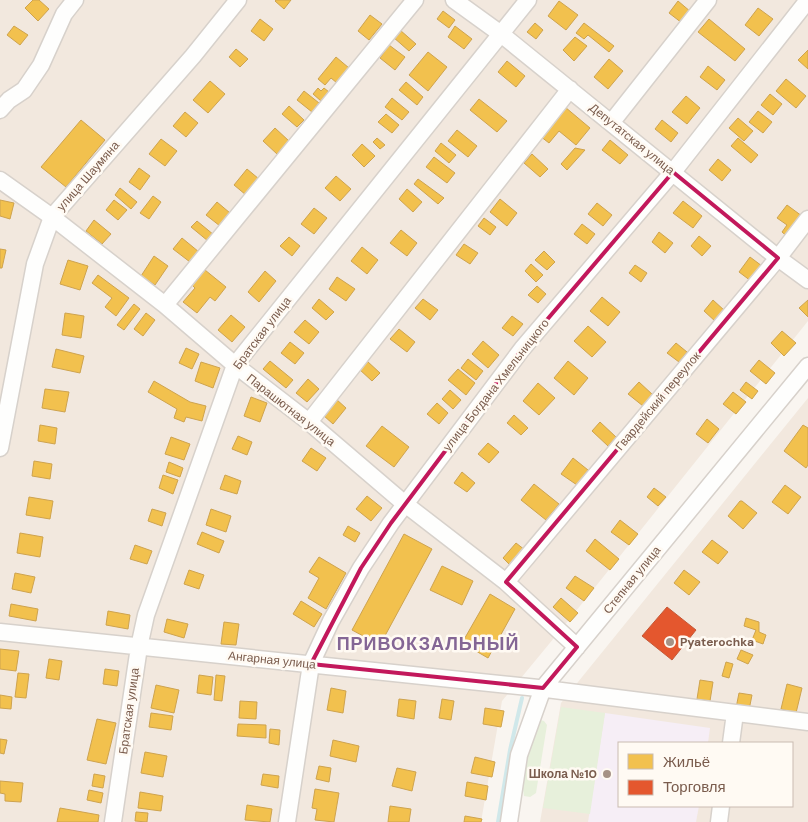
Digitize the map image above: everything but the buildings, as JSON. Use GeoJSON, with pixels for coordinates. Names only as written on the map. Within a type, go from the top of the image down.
{"type":"FeatureCollection","features":[{"type":"Feature","properties":{"kind":"street"},"geometry":{"type":"LineString","coordinates":[[0,110],[8,100],[24,90],[41,65],[64,14],[74,0]]}},
{"type":"Feature","properties":{"kind":"street","name":"улица Шаумяна"},"geometry":{"type":"LineString","coordinates":[[0,448],[35,264],[52,217],[193,56],[238,0]]}},
{"type":"Feature","properties":{"kind":"street"},"geometry":{"type":"LineString","coordinates":[[165,305],[415,0]]}},
{"type":"Feature","properties":{"kind":"street","name":"Депутатская улица"},"geometry":{"type":"LineString","coordinates":[[454,0],[502,34],[778,258],[808,280]]}},
{"type":"Feature","properties":{"kind":"street","name":"Братская улица"},"geometry":{"type":"LineString","coordinates":[[113,822],[139,646],[146,614],[235,365],[528,0]]}},
{"type":"Feature","properties":{"kind":"street"},"geometry":{"type":"LineString","coordinates":[[611,123],[708,0]]}},
{"type":"Feature","properties":{"kind":"street","name":"улица Богдана Хмельницкого"},"geometry":{"type":"LineString","coordinates":[[288,822],[311,664],[331,621],[360,568],[405,504],[522,349],[673,172],[808,0]]}},
{"type":"Feature","properties":{"kind":"street"},"geometry":{"type":"LineString","coordinates":[[308,422],[570,89]]}},
{"type":"Feature","properties":{"kind":"street","name":"Парашютная улица"},"geometry":{"type":"LineString","coordinates":[[0,180],[52,217],[165,305],[235,365],[308,422],[405,504],[506,582],[577,646]]}},
{"type":"Feature","properties":{"kind":"street","name":"Гвардейский переулок"},"geometry":{"type":"LineString","coordinates":[[506,582],[778,258],[808,219]]}},
{"type":"Feature","properties":{"kind":"street","name":"Степная улица"},"geometry":{"type":"LineString","coordinates":[[509,822],[519,755],[543,688],[808,366]]}},
{"type":"Feature","properties":{"kind":"street","name":"Ангарная улица"},"geometry":{"type":"LineString","coordinates":[[0,632],[543,688]]}},
{"type":"Feature","properties":{"kind":"street"},"geometry":{"type":"LineString","coordinates":[[543,688],[808,722]]}},
{"type":"Feature","properties":{"kind":"street"},"geometry":{"type":"LineString","coordinates":[[730,742],[735,713]]}},
{"type":"Feature","properties":{"kind":"street"},"geometry":{"type":"LineString","coordinates":[[719,822],[721,807]]}},
{"type":"Feature","properties":{"kind":"highlighted area"},"geometry":{"type":"Polygon","coordinates":[[[673,172],[778,258],[506,582],[577,647],[543,688],[311,664],[361,568],[391,523],[522,349],[673,172]]]}},
{"type":"Feature","properties":{"kind":"shaded area"},"geometry":{"type":"Polygon","coordinates":[[[0,0],[808,0],[808,321],[502,701],[481,822],[0,822],[0,0]]]}},
{"type":"Feature","properties":{"kind":"shaded area"},"geometry":{"type":"Polygon","coordinates":[[[808,398],[808,822],[540,822],[561,703],[808,398]]]}},
{"type":"Feature","properties":{"kind":"shaded area","name":"Школа №10"},"geometry":{"type":"Polygon","coordinates":[[[605,713],[710,728],[708,742],[618,742],[618,807],[699,807],[696,822],[588,822],[605,713]]]}},
{"type":"Feature","properties":{"kind":"green space"},"geometry":{"type":"Polygon","coordinates":[[[561,707],[605,713],[590,814],[543,808],[561,707]]]}},
{"type":"Feature","properties":{"kind":"green space"},"geometry":{"type":"Polygon","coordinates":[[[540,720],[544,721],[547,725],[536,793],[530,797],[524,796],[522,783],[534,728],[540,720]]]}},
{"type":"Feature","properties":{"kind":"waterway"},"geometry":{"type":"LineString","coordinates":[[498,822],[510,750],[522,698]]}},
{"type":"Feature","properties":{"kind":"place","name":"Pyaterochka"},"geometry":{"type":"Point","coordinates":[670,642]}},
{"type":"Feature","properties":{"kind":"place","name":"Школа №10"},"geometry":{"type":"Point","coordinates":[607,774]}},
{"type":"Feature","properties":{"kind":"district","name":"ПРИВОКЗАЛЬНЫЙ"},"geometry":{"type":"Point","coordinates":[428,644]}}]}
